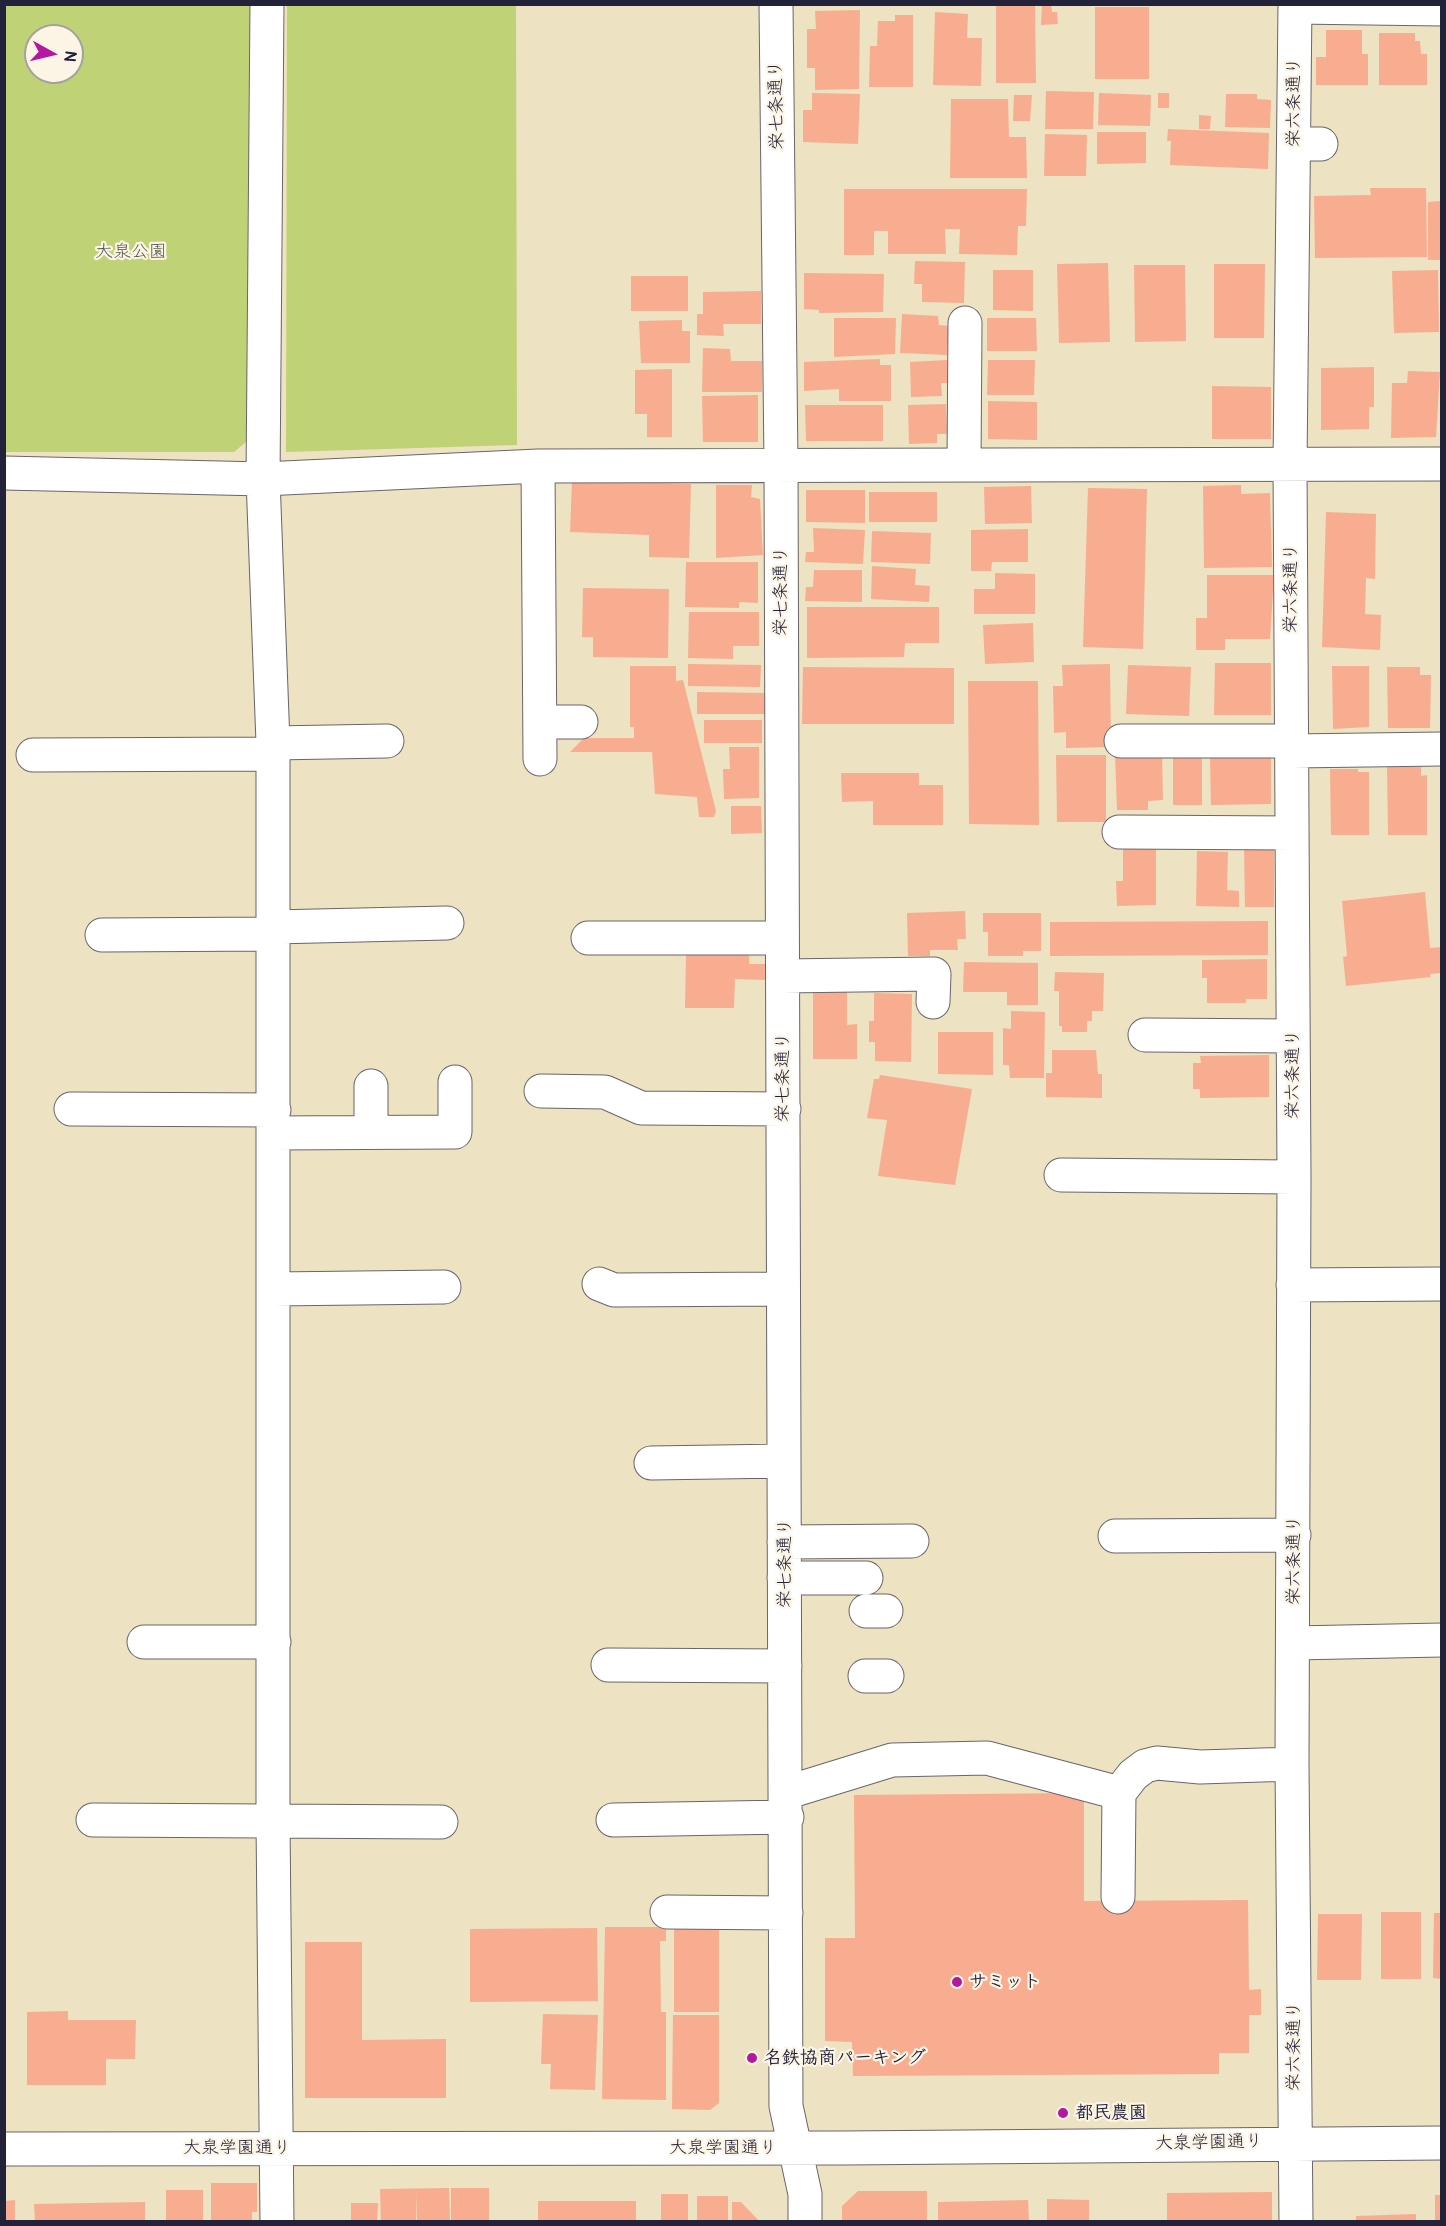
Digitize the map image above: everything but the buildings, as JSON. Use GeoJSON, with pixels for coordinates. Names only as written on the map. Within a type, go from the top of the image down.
{"type":"FeatureCollection","features":[{"type":"Feature","properties":{"kind":"street"},"geometry":{"type":"LineString","coordinates":[[267,4],[263,479],[273,748],[273,1821],[277,2222]]}},
{"type":"Feature","properties":{"kind":"street","name":"栄七条通り"},"geometry":{"type":"LineString","coordinates":[[776,4],[781,466],[794,887],[782,938],[786,2106],[805,2194],[805,2222]]}},
{"type":"Feature","properties":{"kind":"street"},"geometry":{"type":"LineString","coordinates":[[1295,6],[1442,9]]}},
{"type":"Feature","properties":{"kind":"street","name":"栄六条通り"},"geometry":{"type":"LineString","coordinates":[[1295,6],[1307,144],[1290,465],[1294,1535],[1292,1764],[1296,2222]]}},
{"type":"Feature","properties":{"kind":"street"},"geometry":{"type":"LineString","coordinates":[[964,465],[965,322]]}},
{"type":"Feature","properties":{"kind":"street"},"geometry":{"type":"LineString","coordinates":[[4,473],[263,479],[538,466],[1442,464]]}},
{"type":"Feature","properties":{"kind":"street"},"geometry":{"type":"LineString","coordinates":[[538,466],[540,759]]}},
{"type":"Feature","properties":{"kind":"street"},"geometry":{"type":"LineString","coordinates":[[540,722],[581,722]]}},
{"type":"Feature","properties":{"kind":"street"},"geometry":{"type":"LineString","coordinates":[[33,755],[273,748],[387,741]]}},
{"type":"Feature","properties":{"kind":"street"},"geometry":{"type":"LineString","coordinates":[[1122,741],[1442,749]]}},
{"type":"Feature","properties":{"kind":"street"},"geometry":{"type":"LineString","coordinates":[[1119,832],[1292,833]]}},
{"type":"Feature","properties":{"kind":"street"},"geometry":{"type":"LineString","coordinates":[[102,935],[273,931],[447,923]]}},
{"type":"Feature","properties":{"kind":"street"},"geometry":{"type":"LineString","coordinates":[[588,938],[782,938]]}},
{"type":"Feature","properties":{"kind":"street"},"geometry":{"type":"LineString","coordinates":[[783,976],[934,974],[933,1002]]}},
{"type":"Feature","properties":{"kind":"street"},"geometry":{"type":"LineString","coordinates":[[1144,1035],[1293,1036]]}},
{"type":"Feature","properties":{"kind":"street"},"geometry":{"type":"LineString","coordinates":[[71,1109],[274,1122],[371,1132],[455,1132],[455,1082]]}},
{"type":"Feature","properties":{"kind":"street"},"geometry":{"type":"LineString","coordinates":[[371,1086],[371,1132]]}},
{"type":"Feature","properties":{"kind":"street"},"geometry":{"type":"LineString","coordinates":[[541,1091],[606,1092],[640,1108],[784,1109]]}},
{"type":"Feature","properties":{"kind":"street"},"geometry":{"type":"LineString","coordinates":[[1061,1175],[1293,1177]]}},
{"type":"Feature","properties":{"kind":"street"},"geometry":{"type":"LineString","coordinates":[[599,1284],[614,1290],[783,1289]]}},
{"type":"Feature","properties":{"kind":"street"},"geometry":{"type":"LineString","coordinates":[[1293,1285],[1442,1284]]}},
{"type":"Feature","properties":{"kind":"street"},"geometry":{"type":"LineString","coordinates":[[274,1289],[444,1287]]}},
{"type":"Feature","properties":{"kind":"street"},"geometry":{"type":"LineString","coordinates":[[651,1463],[784,1461]]}},
{"type":"Feature","properties":{"kind":"street"},"geometry":{"type":"LineString","coordinates":[[1115,1536],[1294,1535]]}},
{"type":"Feature","properties":{"kind":"street"},"geometry":{"type":"LineString","coordinates":[[784,1542],[912,1541]]}},
{"type":"Feature","properties":{"kind":"street"},"geometry":{"type":"LineString","coordinates":[[784,1578],[866,1578]]}},
{"type":"Feature","properties":{"kind":"street"},"geometry":{"type":"LineString","coordinates":[[1294,1643],[1442,1640]]}},
{"type":"Feature","properties":{"kind":"street"},"geometry":{"type":"LineString","coordinates":[[144,1642],[274,1642]]}},
{"type":"Feature","properties":{"kind":"street"},"geometry":{"type":"LineString","coordinates":[[608,1665],[785,1666]]}},
{"type":"Feature","properties":{"kind":"street"},"geometry":{"type":"LineString","coordinates":[[613,1820],[786,1805],[892,1760],[987,1758],[1119,1793]]}},
{"type":"Feature","properties":{"kind":"street"},"geometry":{"type":"LineString","coordinates":[[1118,1897],[1119,1793],[1133,1775],[1145,1766],[1157,1763],[1200,1767],[1292,1764]]}},
{"type":"Feature","properties":{"kind":"street"},"geometry":{"type":"LineString","coordinates":[[93,1821],[441,1822]]}},
{"type":"Feature","properties":{"kind":"street"},"geometry":{"type":"LineString","coordinates":[[667,1912],[786,1913]]}},
{"type":"Feature","properties":{"kind":"street","name":"大泉学園通り"},"geometry":{"type":"LineString","coordinates":[[4,2149],[794,2148],[1442,2143]]}},
{"type":"Feature","properties":{"kind":"green space"},"geometry":{"type":"Polygon","coordinates":[[[287,4],[516,5],[517,445],[286,452],[287,4]]]}},
{"type":"Feature","properties":{"kind":"green space","name":"大泉公園"},"geometry":{"type":"Polygon","coordinates":[[[4,5],[255,5],[258,432],[234,452],[5,452],[4,5]]]}},
{"type":"Feature","properties":{"kind":"place","name":"サミット"},"geometry":{"type":"Point","coordinates":[957,1982]}},
{"type":"Feature","properties":{"kind":"place","name":"名鉄協商パーキング"},"geometry":{"type":"Point","coordinates":[752,2058]}},
{"type":"Feature","properties":{"kind":"place","name":"都民農園"},"geometry":{"type":"Point","coordinates":[1063,2113]}}]}
